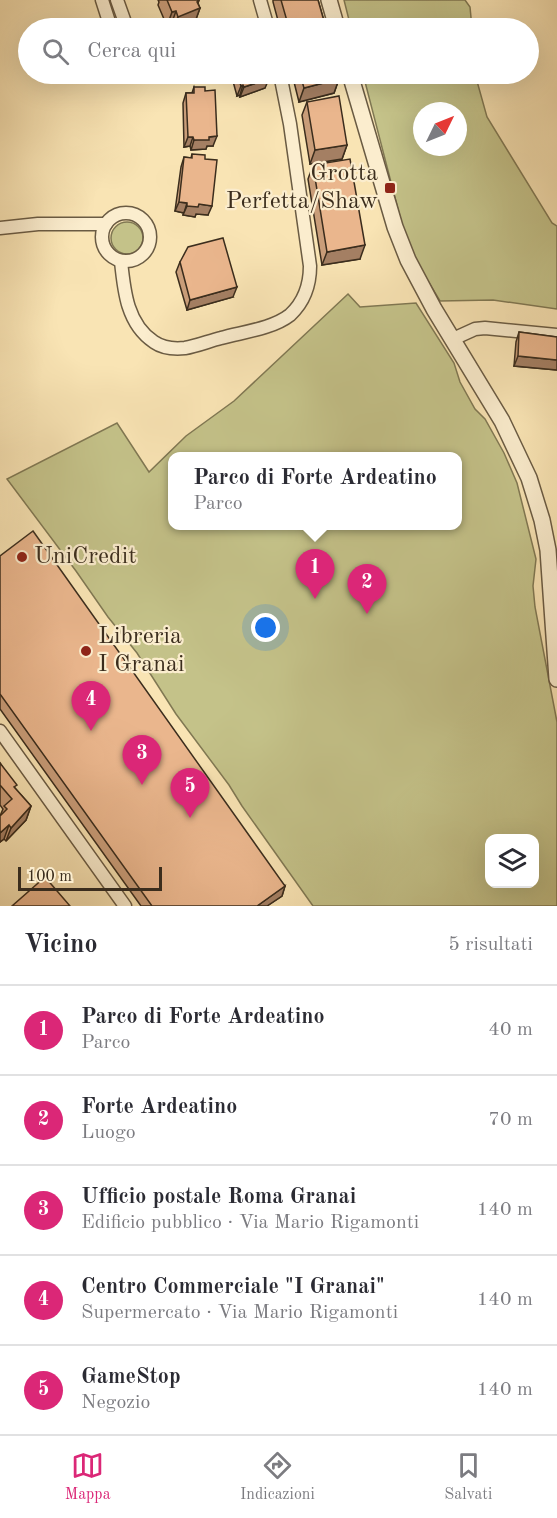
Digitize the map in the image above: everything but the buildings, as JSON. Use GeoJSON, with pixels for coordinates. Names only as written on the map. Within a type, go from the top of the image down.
{"type":"FeatureCollection","features":[{"type":"Feature","properties":{"kind":"street"},"geometry":{"type":"LineString","coordinates":[[102,0],[108,18]]}},
{"type":"Feature","properties":{"kind":"street"},"geometry":{"type":"LineString","coordinates":[[117,0],[123,18]]}},
{"type":"Feature","properties":{"kind":"street"},"geometry":{"type":"LineString","coordinates":[[260,0],[265,18]]}},
{"type":"Feature","properties":{"kind":"street"},"geometry":{"type":"LineString","coordinates":[[328,0],[334,18]]}},
{"type":"Feature","properties":{"kind":"street"},"geometry":{"type":"LineString","coordinates":[[121,261],[124,289],[133,318],[142,332],[162,346],[186,348],[268,325],[288,316],[298,306],[309,283],[310,266],[294,146],[282,84]]}},
{"type":"Feature","properties":{"kind":"street"},"geometry":{"type":"LineString","coordinates":[[353,84],[400,242],[422,287],[502,421],[519,454],[539,508],[552,550],[557,679]]}},
{"type":"Feature","properties":{"kind":"street"},"geometry":{"type":"LineString","coordinates":[[126,213],[137,215],[149,228],[151,240],[143,255],[133,261],[121,261],[110,256],[103,246],[102,235],[106,224],[114,216],[126,213]]}},
{"type":"Feature","properties":{"kind":"street"},"geometry":{"type":"LineString","coordinates":[[0,228],[38,224],[106,224]]}},
{"type":"Feature","properties":{"kind":"street"},"geometry":{"type":"LineString","coordinates":[[453,339],[476,329],[486,328],[557,335]]}},
{"type":"Feature","properties":{"kind":"street"},"geometry":{"type":"LineString","coordinates":[[0,731],[125,906]]}},
{"type":"Feature","properties":{"kind":"shaded area"},"geometry":{"type":"Polygon","coordinates":[[[344,0],[465,0],[470,7],[471,18],[348,18],[344,0]]]}},
{"type":"Feature","properties":{"kind":"shaded area"},"geometry":{"type":"Polygon","coordinates":[[[366,84],[478,84],[487,117],[552,223],[557,226],[557,309],[493,300],[440,301],[408,248],[366,84]]]}},
{"type":"Feature","properties":{"kind":"shaded area"},"geometry":{"type":"Polygon","coordinates":[[[127,222],[138,227],[143,238],[138,249],[127,254],[116,249],[111,238],[116,227],[127,222]]]}},
{"type":"Feature","properties":{"kind":"shaded area"},"geometry":{"type":"Polygon","coordinates":[[[348,294],[360,307],[416,303],[454,363],[460,382],[475,409],[485,419],[504,453],[517,483],[536,559],[533,586],[535,607],[557,722],[557,906],[313,906],[229,785],[176,714],[137,653],[7,479],[117,423],[149,472],[168,454],[168,530],[462,530],[462,452],[170,452],[186,436],[234,401],[348,294]]]}},
{"type":"Feature","properties":{"kind":"place","name":"Grotta Perfetta/Shaw"},"geometry":{"type":"Point","coordinates":[390,188]}},
{"type":"Feature","properties":{"kind":"place","name":"UniCredit"},"geometry":{"type":"Point","coordinates":[22,557]}},
{"type":"Feature","properties":{"kind":"place","name":"Parco di Forte Ardeatino"},"geometry":{"type":"Point","coordinates":[315,599]}},
{"type":"Feature","properties":{"kind":"place","name":"Forte Ardeatino"},"geometry":{"type":"Point","coordinates":[367,614]}},
{"type":"Feature","properties":{"kind":"place","name":"Libreria I Granai"},"geometry":{"type":"Point","coordinates":[86,651]}},
{"type":"Feature","properties":{"kind":"place","name":"Centro Commerciale \"I Granai\""},"geometry":{"type":"Point","coordinates":[91,731]}},
{"type":"Feature","properties":{"kind":"place","name":"Ufficio postale Roma Granai"},"geometry":{"type":"Point","coordinates":[142,785]}},
{"type":"Feature","properties":{"kind":"place","name":"GameStop"},"geometry":{"type":"Point","coordinates":[190,818]}}]}
